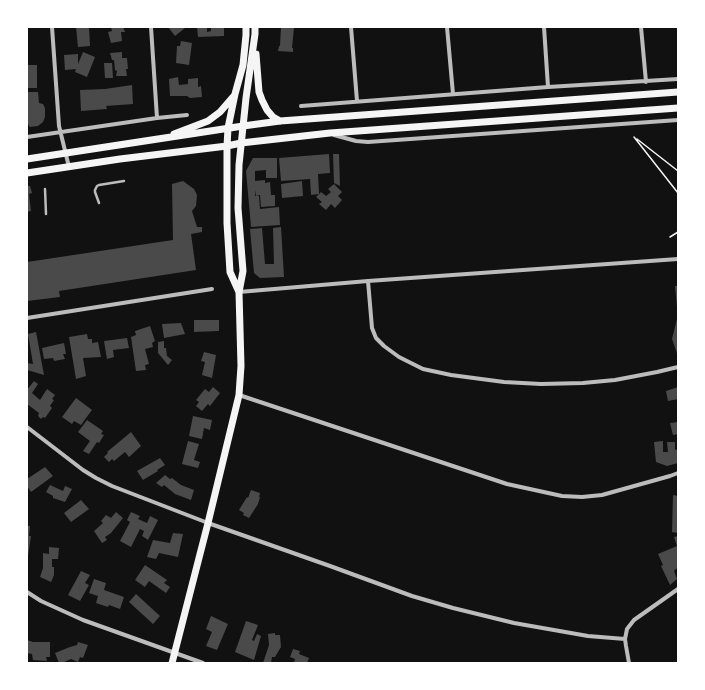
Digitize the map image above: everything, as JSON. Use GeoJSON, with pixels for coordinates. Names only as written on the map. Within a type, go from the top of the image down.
{"type":"FeatureCollection","features":[{"type":"Feature","properties":{"kind":"main road"},"geometry":{"type":"LineString","coordinates":[[239,292],[230,272],[227,222],[227,146],[228,128],[242,65],[246,27]]}},
{"type":"Feature","properties":{"kind":"main road"},"geometry":{"type":"LineString","coordinates":[[255,30],[259,92],[267,110],[280,122]]}},
{"type":"Feature","properties":{"kind":"main road"},"geometry":{"type":"LineString","coordinates":[[172,663],[239,395],[241,366],[239,292],[243,271],[238,208],[239,165],[255,30]]}},
{"type":"Feature","properties":{"kind":"main road"},"geometry":{"type":"LineString","coordinates":[[27,159],[159,140],[228,128],[280,122],[678,92]]}},
{"type":"Feature","properties":{"kind":"main road"},"geometry":{"type":"LineString","coordinates":[[159,140],[208,121],[226,106],[235,94]]}},
{"type":"Feature","properties":{"kind":"main road"},"geometry":{"type":"LineString","coordinates":[[27,173],[127,158],[330,133],[678,108]]}},
{"type":"Feature","properties":{"kind":"street"},"geometry":{"type":"LineString","coordinates":[[52,27],[59,126],[68,167]]}},
{"type":"Feature","properties":{"kind":"street"},"geometry":{"type":"LineString","coordinates":[[151,27],[157,118]]}},
{"type":"Feature","properties":{"kind":"street"},"geometry":{"type":"LineString","coordinates":[[351,27],[357,101]]}},
{"type":"Feature","properties":{"kind":"street"},"geometry":{"type":"LineString","coordinates":[[447,27],[453,94]]}},
{"type":"Feature","properties":{"kind":"street"},"geometry":{"type":"LineString","coordinates":[[544,27],[548,87]]}},
{"type":"Feature","properties":{"kind":"street"},"geometry":{"type":"LineString","coordinates":[[641,27],[646,82]]}},
{"type":"Feature","properties":{"kind":"street"},"geometry":{"type":"LineString","coordinates":[[300,106],[548,87],[678,79]]}},
{"type":"Feature","properties":{"kind":"street"},"geometry":{"type":"LineString","coordinates":[[27,137],[157,118],[188,115]]}},
{"type":"Feature","properties":{"kind":"street"},"geometry":{"type":"LineString","coordinates":[[330,133],[356,141],[368,142],[678,120]]}},
{"type":"Feature","properties":{"kind":"street"},"geometry":{"type":"LineString","coordinates":[[239,292],[368,281],[678,259]]}},
{"type":"Feature","properties":{"kind":"street"},"geometry":{"type":"LineString","coordinates":[[368,281],[372,328],[376,338],[399,357],[423,369],[451,375],[504,382],[576,384],[615,380],[678,367]]}},
{"type":"Feature","properties":{"kind":"street"},"geometry":{"type":"LineString","coordinates":[[27,318],[212,289]]}},
{"type":"Feature","properties":{"kind":"street"},"geometry":{"type":"LineString","coordinates":[[239,395],[507,484],[562,496],[582,497],[602,495],[678,473]]}},
{"type":"Feature","properties":{"kind":"street"},"geometry":{"type":"LineString","coordinates":[[27,427],[83,470],[96,478],[130,494],[412,596],[514,623],[588,636],[626,639]]}},
{"type":"Feature","properties":{"kind":"street"},"geometry":{"type":"LineString","coordinates":[[629,663],[626,639],[628,629],[634,620],[678,589]]}},
{"type":"Feature","properties":{"kind":"street"},"geometry":{"type":"LineString","coordinates":[[27,592],[41,602],[83,620],[202,663]]}},
{"type":"Feature","properties":{"kind":"lane"},"geometry":{"type":"LineString","coordinates":[[99,203],[95,192],[95,188],[97,186],[124,181]]}},
{"type":"Feature","properties":{"kind":"lane"},"geometry":{"type":"LineString","coordinates":[[45,190],[46,214]]}},
{"type":"Feature","properties":{"kind":"path"},"geometry":{"type":"LineString","coordinates":[[678,171],[634,137],[678,193]]}},
{"type":"Feature","properties":{"kind":"path"},"geometry":{"type":"LineString","coordinates":[[670,237],[678,232]]}},
{"type":"Feature","properties":{"kind":"building"},"geometry":{"type":"Polygon","coordinates":[[[76,27],[89,27],[90,46],[78,47],[76,27]]]}},
{"type":"Feature","properties":{"kind":"building"},"geometry":{"type":"Polygon","coordinates":[[[111,27],[123,27],[125,32],[121,32],[122,41],[111,43],[108,32],[112,31],[111,27]]]}},
{"type":"Feature","properties":{"kind":"building"},"geometry":{"type":"Polygon","coordinates":[[[168,27],[184,27],[185,28],[175,36],[168,27]]]}},
{"type":"Feature","properties":{"kind":"building"},"geometry":{"type":"Polygon","coordinates":[[[197,27],[207,27],[207,32],[211,31],[211,27],[224,27],[224,36],[198,37],[197,27]]]}},
{"type":"Feature","properties":{"kind":"building"},"geometry":{"type":"Polygon","coordinates":[[[281,27],[294,27],[293,52],[278,51],[280,46],[281,27]]]}},
{"type":"Feature","properties":{"kind":"building"},"geometry":{"type":"Polygon","coordinates":[[[181,41],[192,43],[189,65],[176,63],[177,46],[180,46],[181,41]]]}},
{"type":"Feature","properties":{"kind":"building"},"geometry":{"type":"Polygon","coordinates":[[[83,52],[95,57],[87,77],[75,72],[76,69],[65,70],[64,55],[78,54],[78,64],[83,52]]]}},
{"type":"Feature","properties":{"kind":"building"},"geometry":{"type":"Polygon","coordinates":[[[122,52],[122,58],[127,58],[127,76],[116,76],[117,71],[115,70],[114,60],[112,60],[110,53],[122,52]]]}},
{"type":"Feature","properties":{"kind":"building"},"geometry":{"type":"Polygon","coordinates":[[[104,63],[112,63],[113,78],[105,78],[104,63]]]}},
{"type":"Feature","properties":{"kind":"building"},"geometry":{"type":"Polygon","coordinates":[[[27,65],[37,65],[37,88],[27,88],[27,65]]]}},
{"type":"Feature","properties":{"kind":"building"},"geometry":{"type":"Polygon","coordinates":[[[178,77],[179,85],[188,84],[188,79],[198,78],[198,87],[201,86],[202,97],[190,98],[187,96],[170,96],[169,79],[178,77]]]}},
{"type":"Feature","properties":{"kind":"building"},"geometry":{"type":"Polygon","coordinates":[[[132,85],[133,104],[106,106],[107,109],[81,111],[80,90],[105,89],[132,85]]]}},
{"type":"Feature","properties":{"kind":"building"},"geometry":{"type":"Polygon","coordinates":[[[27,92],[38,92],[39,103],[43,104],[45,108],[45,117],[43,122],[38,126],[30,127],[27,123],[27,92]]]}},
{"type":"Feature","properties":{"kind":"building"},"geometry":{"type":"Polygon","coordinates":[[[329,154],[330,173],[318,174],[319,194],[311,195],[310,179],[281,181],[279,158],[329,154]]]}},
{"type":"Feature","properties":{"kind":"building"},"geometry":{"type":"Polygon","coordinates":[[[333,154],[339,154],[340,186],[334,183],[333,154]]]}},
{"type":"Feature","properties":{"kind":"building"},"geometry":{"type":"Polygon","coordinates":[[[253,158],[277,158],[277,178],[266,178],[266,170],[255,171],[255,181],[265,180],[265,183],[270,182],[271,195],[275,195],[275,206],[261,207],[260,195],[256,196],[259,196],[260,209],[279,207],[280,225],[251,227],[246,171],[253,158]]]}},
{"type":"Feature","properties":{"kind":"building"},"geometry":{"type":"Polygon","coordinates":[[[183,181],[194,189],[197,195],[196,206],[192,211],[197,227],[202,227],[202,232],[191,234],[196,270],[59,291],[60,297],[27,301],[27,262],[173,240],[172,184],[183,181]]]}},
{"type":"Feature","properties":{"kind":"building"},"geometry":{"type":"Polygon","coordinates":[[[302,181],[303,196],[282,198],[281,184],[302,181]]]}},
{"type":"Feature","properties":{"kind":"building"},"geometry":{"type":"Polygon","coordinates":[[[334,184],[342,192],[338,196],[342,200],[335,208],[331,204],[326,210],[319,204],[322,202],[316,197],[321,192],[326,196],[331,192],[328,189],[334,184]]]}},
{"type":"Feature","properties":{"kind":"building"},"geometry":{"type":"Polygon","coordinates":[[[27,186],[30,186],[32,193],[29,194],[31,211],[27,212],[27,186]]]}},
{"type":"Feature","properties":{"kind":"building"},"geometry":{"type":"Polygon","coordinates":[[[281,227],[284,277],[260,278],[254,273],[250,229],[262,228],[265,264],[274,264],[273,228],[281,227]]]}},
{"type":"Feature","properties":{"kind":"building"},"geometry":{"type":"Polygon","coordinates":[[[675,286],[678,286],[678,307],[677,307],[675,286]]]}},
{"type":"Feature","properties":{"kind":"building"},"geometry":{"type":"Polygon","coordinates":[[[678,319],[678,356],[672,339],[678,319]]]}},
{"type":"Feature","properties":{"kind":"building"},"geometry":{"type":"Polygon","coordinates":[[[194,320],[219,320],[219,331],[194,332],[194,320]]]}},
{"type":"Feature","properties":{"kind":"building"},"geometry":{"type":"Polygon","coordinates":[[[181,323],[185,334],[164,338],[162,324],[181,323]]]}},
{"type":"Feature","properties":{"kind":"building"},"geometry":{"type":"Polygon","coordinates":[[[150,326],[155,341],[152,343],[153,347],[145,349],[149,364],[145,365],[146,370],[136,371],[131,337],[136,335],[135,331],[150,326]]]}},
{"type":"Feature","properties":{"kind":"building"},"geometry":{"type":"Polygon","coordinates":[[[36,332],[44,375],[27,370],[27,363],[33,364],[28,334],[36,332]]]}},
{"type":"Feature","properties":{"kind":"building"},"geometry":{"type":"Polygon","coordinates":[[[87,334],[88,339],[92,339],[92,343],[98,342],[101,357],[83,358],[86,376],[76,379],[69,337],[87,334]]]}},
{"type":"Feature","properties":{"kind":"building"},"geometry":{"type":"Polygon","coordinates":[[[127,338],[129,348],[113,350],[114,357],[107,359],[104,341],[127,338]]]}},
{"type":"Feature","properties":{"kind":"building"},"geometry":{"type":"Polygon","coordinates":[[[164,341],[164,348],[166,348],[167,356],[172,360],[168,365],[158,353],[158,342],[164,341]]]}},
{"type":"Feature","properties":{"kind":"building"},"geometry":{"type":"Polygon","coordinates":[[[64,343],[66,354],[63,354],[65,359],[54,361],[53,358],[44,359],[42,348],[64,343]]]}},
{"type":"Feature","properties":{"kind":"building"},"geometry":{"type":"Polygon","coordinates":[[[204,352],[216,355],[212,378],[202,375],[205,362],[201,361],[204,352]]]}},
{"type":"Feature","properties":{"kind":"building"},"geometry":{"type":"Polygon","coordinates":[[[34,381],[38,384],[32,393],[40,400],[47,389],[55,395],[50,406],[52,408],[45,418],[43,417],[41,419],[38,416],[39,413],[27,404],[27,390],[34,381]]]}},
{"type":"Feature","properties":{"kind":"building"},"geometry":{"type":"Polygon","coordinates":[[[213,387],[220,393],[210,406],[208,404],[202,411],[196,406],[199,402],[196,400],[205,389],[209,392],[213,387]]]}},
{"type":"Feature","properties":{"kind":"building"},"geometry":{"type":"Polygon","coordinates":[[[678,387],[678,399],[668,401],[666,391],[678,387]]]}},
{"type":"Feature","properties":{"kind":"building"},"geometry":{"type":"Polygon","coordinates":[[[76,398],[92,410],[81,425],[74,421],[72,424],[62,417],[76,398]]]}},
{"type":"Feature","properties":{"kind":"building"},"geometry":{"type":"Polygon","coordinates":[[[193,416],[212,420],[210,430],[204,428],[202,439],[189,436],[193,416]]]}},
{"type":"Feature","properties":{"kind":"building"},"geometry":{"type":"Polygon","coordinates":[[[87,420],[103,431],[101,434],[104,435],[89,454],[83,451],[90,441],[78,432],[87,420]]]}},
{"type":"Feature","properties":{"kind":"building"},"geometry":{"type":"Polygon","coordinates":[[[678,422],[678,434],[673,435],[670,423],[678,422]]]}},
{"type":"Feature","properties":{"kind":"building"},"geometry":{"type":"Polygon","coordinates":[[[131,432],[141,446],[129,457],[125,452],[114,461],[112,459],[109,462],[104,457],[108,453],[107,452],[131,432]]]}},
{"type":"Feature","properties":{"kind":"building"},"geometry":{"type":"Polygon","coordinates":[[[188,441],[199,444],[194,460],[200,462],[198,468],[182,464],[188,441]]]}},
{"type":"Feature","properties":{"kind":"building"},"geometry":{"type":"Polygon","coordinates":[[[663,441],[663,452],[668,452],[667,442],[675,442],[675,450],[678,449],[678,463],[667,466],[656,462],[654,442],[663,441]]]}},
{"type":"Feature","properties":{"kind":"building"},"geometry":{"type":"Polygon","coordinates":[[[160,458],[165,465],[143,480],[137,471],[160,458]]]}},
{"type":"Feature","properties":{"kind":"building"},"geometry":{"type":"Polygon","coordinates":[[[45,467],[53,476],[31,492],[27,486],[27,479],[45,467]]]}},
{"type":"Feature","properties":{"kind":"building"},"geometry":{"type":"Polygon","coordinates":[[[165,475],[181,485],[194,490],[191,500],[175,494],[164,485],[162,487],[156,483],[165,475]]]}},
{"type":"Feature","properties":{"kind":"building"},"geometry":{"type":"Polygon","coordinates":[[[50,485],[63,491],[65,486],[72,489],[65,502],[53,498],[53,496],[46,492],[50,485]]]}},
{"type":"Feature","properties":{"kind":"building"},"geometry":{"type":"Polygon","coordinates":[[[251,490],[260,493],[260,497],[258,504],[249,518],[243,515],[244,513],[239,510],[247,497],[248,498],[251,490]]]}},
{"type":"Feature","properties":{"kind":"building"},"geometry":{"type":"Polygon","coordinates":[[[673,495],[678,496],[678,533],[672,532],[673,495]]]}},
{"type":"Feature","properties":{"kind":"building"},"geometry":{"type":"Polygon","coordinates":[[[81,500],[89,509],[71,522],[64,513],[81,500]]]}},
{"type":"Feature","properties":{"kind":"building"},"geometry":{"type":"Polygon","coordinates":[[[116,512],[123,518],[111,533],[105,537],[107,540],[102,543],[94,531],[103,523],[101,521],[106,515],[111,518],[116,512]]]}},
{"type":"Feature","properties":{"kind":"building"},"geometry":{"type":"Polygon","coordinates":[[[131,512],[140,516],[138,519],[147,523],[150,516],[158,520],[148,540],[142,536],[144,531],[140,529],[131,547],[120,541],[130,522],[127,520],[131,512]]]}},
{"type":"Feature","properties":{"kind":"building"},"geometry":{"type":"Polygon","coordinates":[[[27,526],[30,526],[29,536],[31,536],[28,556],[27,556],[27,526]]]}},
{"type":"Feature","properties":{"kind":"building"},"geometry":{"type":"Polygon","coordinates":[[[173,533],[183,534],[178,557],[159,553],[156,559],[147,557],[153,540],[170,543],[173,533]]]}},
{"type":"Feature","properties":{"kind":"building"},"geometry":{"type":"Polygon","coordinates":[[[678,536],[678,567],[674,571],[677,579],[670,585],[661,566],[663,565],[658,554],[677,546],[674,537],[678,536]]]}},
{"type":"Feature","properties":{"kind":"building"},"geometry":{"type":"Polygon","coordinates":[[[49,547],[59,548],[58,559],[52,559],[54,575],[51,582],[40,577],[43,568],[43,553],[49,554],[49,547]]]}},
{"type":"Feature","properties":{"kind":"building"},"geometry":{"type":"Polygon","coordinates":[[[145,565],[167,580],[164,583],[170,587],[166,593],[149,581],[145,587],[135,580],[145,565]]]}},
{"type":"Feature","properties":{"kind":"building"},"geometry":{"type":"Polygon","coordinates":[[[81,571],[90,575],[85,583],[89,585],[80,601],[68,595],[81,571]]]}},
{"type":"Feature","properties":{"kind":"building"},"geometry":{"type":"Polygon","coordinates":[[[94,579],[106,583],[104,590],[124,597],[120,609],[109,605],[108,607],[96,603],[98,596],[89,593],[94,579]]]}},
{"type":"Feature","properties":{"kind":"building"},"geometry":{"type":"Polygon","coordinates":[[[136,594],[160,616],[153,624],[129,602],[136,594]]]}},
{"type":"Feature","properties":{"kind":"building"},"geometry":{"type":"Polygon","coordinates":[[[211,616],[228,624],[217,650],[206,646],[212,632],[206,629],[211,616]]]}},
{"type":"Feature","properties":{"kind":"building"},"geometry":{"type":"Polygon","coordinates":[[[246,621],[258,625],[252,640],[254,641],[257,634],[261,636],[254,660],[235,652],[246,621]]]}},
{"type":"Feature","properties":{"kind":"building"},"geometry":{"type":"Polygon","coordinates":[[[275,633],[275,635],[280,635],[281,647],[275,657],[272,657],[271,663],[263,663],[269,645],[268,634],[275,633]]]}},
{"type":"Feature","properties":{"kind":"building"},"geometry":{"type":"Polygon","coordinates":[[[27,640],[33,642],[50,642],[50,657],[46,657],[47,661],[33,660],[32,654],[27,653],[27,640]]]}},
{"type":"Feature","properties":{"kind":"building"},"geometry":{"type":"Polygon","coordinates":[[[78,642],[88,645],[83,658],[80,657],[78,662],[71,659],[59,663],[55,653],[77,645],[78,642]]]}},
{"type":"Feature","properties":{"kind":"building"},"geometry":{"type":"Polygon","coordinates":[[[293,649],[300,651],[299,654],[309,658],[307,663],[294,663],[295,659],[290,657],[293,649]]]}}]}
